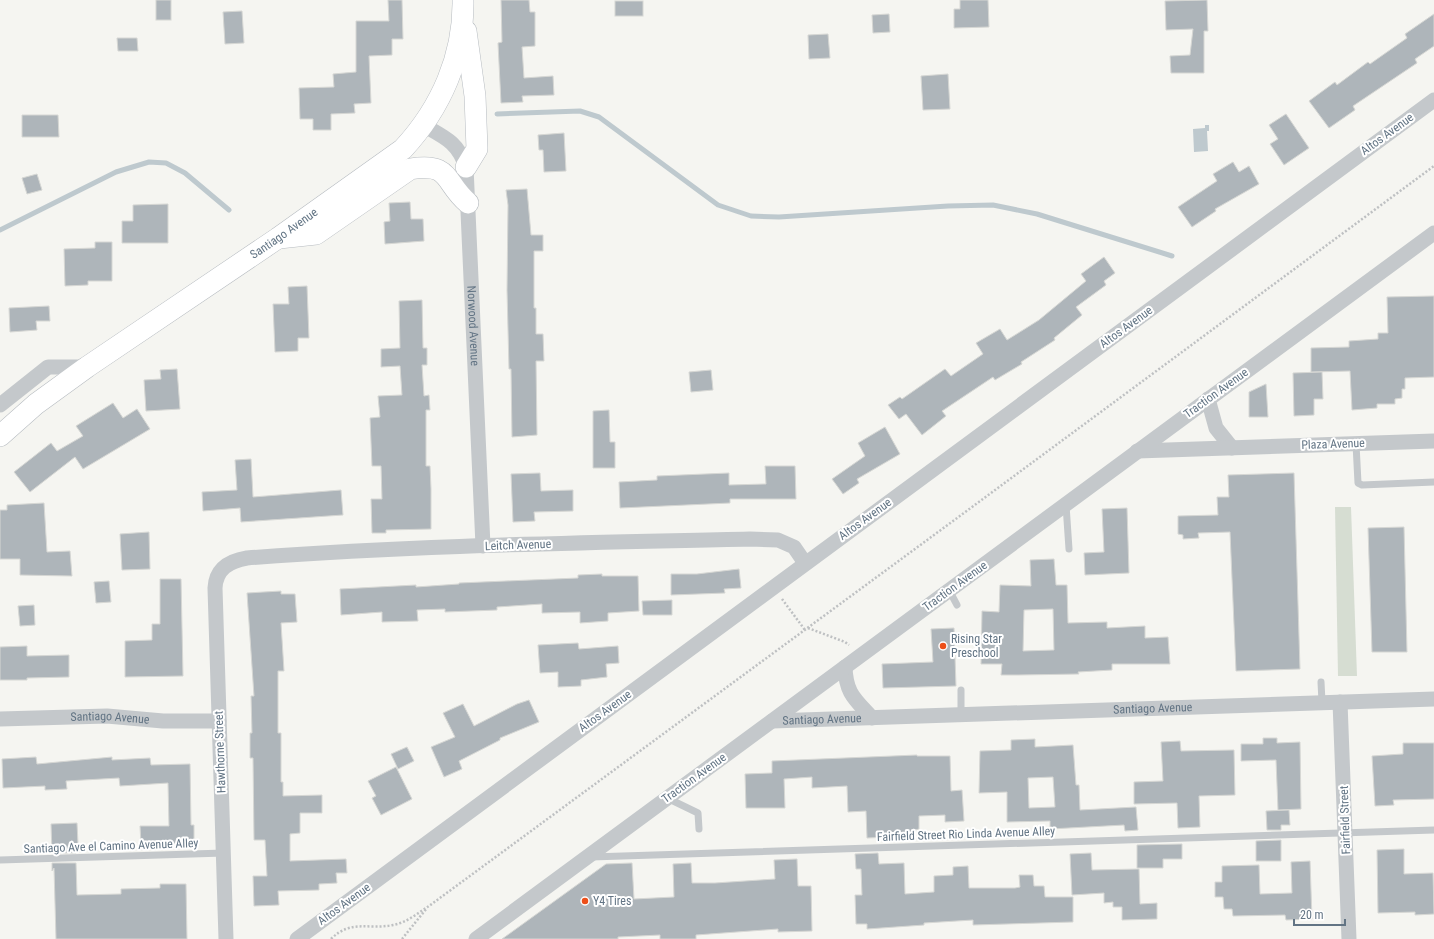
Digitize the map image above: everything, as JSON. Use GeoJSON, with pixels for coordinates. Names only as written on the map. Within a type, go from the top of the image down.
{"type":"FeatureCollection","features":[{"type":"Feature","properties":{"kind":"main road","name":"Santiago Avenue"},"geometry":{"type":"LineString","coordinates":[[0,436],[36,404],[87,367],[278,238],[403,148],[423,125],[430,114],[452,71],[463,25],[463,4]]}},
{"type":"Feature","properties":{"kind":"main road"},"geometry":{"type":"LineString","coordinates":[[463,4],[475,96],[477,149],[466,166]]}},
{"type":"Feature","properties":{"kind":"main road"},"geometry":{"type":"LineString","coordinates":[[278,238],[316,234],[410,169],[426,166],[439,169],[451,180],[457,194],[468,204]]}},
{"type":"Feature","properties":{"kind":"street","name":"Altos Avenue"},"geometry":{"type":"LineString","coordinates":[[297,939],[1434,100]]}},
{"type":"Feature","properties":{"kind":"street","name":"Norwood Avenue"},"geometry":{"type":"LineString","coordinates":[[423,125],[449,140],[457,147],[466,166],[483,546]]}},
{"type":"Feature","properties":{"kind":"street","name":"Traction Avenue"},"geometry":{"type":"LineString","coordinates":[[476,939],[1434,233]]}},
{"type":"Feature","properties":{"kind":"street"},"geometry":{"type":"LineString","coordinates":[[0,405],[48,367],[87,367]]}},
{"type":"Feature","properties":{"kind":"street"},"geometry":{"type":"LineString","coordinates":[[1208,399],[1216,428],[1232,448]]}},
{"type":"Feature","properties":{"kind":"street","name":"Plaza Avenue"},"geometry":{"type":"LineString","coordinates":[[1137,451],[1434,441]]}},
{"type":"Feature","properties":{"kind":"street","name":"Leitch Avenue"},"geometry":{"type":"LineString","coordinates":[[224,567],[238,560],[254,558],[483,546],[771,539],[778,540],[794,547],[805,563]]}},
{"type":"Feature","properties":{"kind":"street","name":"Hawthorne Street"},"geometry":{"type":"LineString","coordinates":[[224,567],[217,576],[215,588],[226,939]]}},
{"type":"Feature","properties":{"kind":"street","name":"Santiago Avenue"},"geometry":{"type":"LineString","coordinates":[[845,667],[846,682],[849,691],[872,718]]}},
{"type":"Feature","properties":{"kind":"street","name":"Santiago Avenue"},"geometry":{"type":"LineString","coordinates":[[772,721],[1434,699]]}},
{"type":"Feature","properties":{"kind":"street","name":"Fairfield Street"},"geometry":{"type":"LineString","coordinates":[[1340,702],[1349,939]]}},
{"type":"Feature","properties":{"kind":"street","name":"Santiago Avenue"},"geometry":{"type":"LineString","coordinates":[[0,719],[107,716],[163,722],[219,721]]}},
{"type":"Feature","properties":{"kind":"lane"},"geometry":{"type":"LineString","coordinates":[[1356,444],[1358,483],[1362,485],[1434,482]]}},
{"type":"Feature","properties":{"kind":"lane"},"geometry":{"type":"LineString","coordinates":[[1066,504],[1069,549]]}},
{"type":"Feature","properties":{"kind":"lane"},"geometry":{"type":"LineString","coordinates":[[949,590],[957,605]]}},
{"type":"Feature","properties":{"kind":"lane"},"geometry":{"type":"LineString","coordinates":[[1321,682],[1322,702]]}},
{"type":"Feature","properties":{"kind":"lane"},"geometry":{"type":"LineString","coordinates":[[961,690],[961,715]]}},
{"type":"Feature","properties":{"kind":"lane"},"geometry":{"type":"LineString","coordinates":[[667,798],[698,813],[699,830]]}},
{"type":"Feature","properties":{"kind":"lane","name":"Fairfield Street Rio Linda Avenue Alley"},"geometry":{"type":"LineString","coordinates":[[587,857],[1434,830]]}},
{"type":"Feature","properties":{"kind":"lane","name":"Santiago Ave el Camino Avenue Alley"},"geometry":{"type":"LineString","coordinates":[[0,860],[224,853]]}},
{"type":"Feature","properties":{"kind":"path"},"geometry":{"type":"LineString","coordinates":[[331,939],[345,928],[359,925],[393,925],[406,921],[429,906],[1434,166]]}},
{"type":"Feature","properties":{"kind":"path"},"geometry":{"type":"LineString","coordinates":[[784,601],[805,630]]}},
{"type":"Feature","properties":{"kind":"path"},"geometry":{"type":"LineString","coordinates":[[808,628],[845,642],[850,646]]}},
{"type":"Feature","properties":{"kind":"path"},"geometry":{"type":"LineString","coordinates":[[402,939],[429,906]]}},
{"type":"Feature","properties":{"kind":"shaded area"},"geometry":{"type":"Polygon","coordinates":[[[1205,125],[1209,125],[1209,131],[1207,131],[1208,151],[1194,152],[1193,129],[1205,128],[1205,125]]]}},
{"type":"Feature","properties":{"kind":"shaded area"},"geometry":{"type":"Polygon","coordinates":[[[1335,507],[1351,507],[1357,676],[1338,676],[1335,507]]]}},
{"type":"Feature","properties":{"kind":"building"},"geometry":{"type":"Polygon","coordinates":[[[156,0],[171,0],[171,20],[156,20],[156,0]]]}},
{"type":"Feature","properties":{"kind":"building"},"geometry":{"type":"Polygon","coordinates":[[[388,0],[402,0],[403,39],[392,39],[392,55],[369,56],[371,103],[354,104],[355,113],[331,114],[331,130],[313,130],[313,119],[300,119],[299,88],[334,87],[333,74],[356,72],[356,21],[389,21],[388,0]]]}},
{"type":"Feature","properties":{"kind":"building"},"geometry":{"type":"Polygon","coordinates":[[[501,0],[529,0],[530,12],[535,12],[535,46],[522,47],[524,78],[553,76],[554,95],[522,96],[523,102],[501,103],[498,43],[502,42],[501,0]]]}},
{"type":"Feature","properties":{"kind":"building"},"geometry":{"type":"Polygon","coordinates":[[[960,0],[988,0],[989,27],[954,28],[954,9],[960,9],[960,0]]]}},
{"type":"Feature","properties":{"kind":"building"},"geometry":{"type":"Polygon","coordinates":[[[1207,0],[1208,31],[1204,31],[1204,73],[1171,73],[1170,56],[1190,55],[1193,29],[1166,30],[1165,1],[1207,0]]]}},
{"type":"Feature","properties":{"kind":"building"},"geometry":{"type":"Polygon","coordinates":[[[615,1],[643,1],[643,16],[615,16],[615,1]]]}},
{"type":"Feature","properties":{"kind":"building"},"geometry":{"type":"Polygon","coordinates":[[[242,11],[244,43],[225,44],[223,12],[242,11]]]}},
{"type":"Feature","properties":{"kind":"building"},"geometry":{"type":"Polygon","coordinates":[[[889,14],[890,32],[873,33],[872,15],[889,14]]]}},
{"type":"Feature","properties":{"kind":"building"},"geometry":{"type":"Polygon","coordinates":[[[1434,14],[1434,46],[1415,59],[1417,63],[1353,106],[1355,110],[1329,128],[1309,101],[1335,82],[1337,85],[1368,62],[1370,64],[1407,38],[1405,34],[1434,14]]]}},
{"type":"Feature","properties":{"kind":"building"},"geometry":{"type":"Polygon","coordinates":[[[828,34],[830,58],[809,59],[808,35],[828,34]]]}},
{"type":"Feature","properties":{"kind":"building"},"geometry":{"type":"Polygon","coordinates":[[[117,38],[137,38],[138,51],[118,51],[117,38]]]}},
{"type":"Feature","properties":{"kind":"building"},"geometry":{"type":"Polygon","coordinates":[[[948,74],[950,109],[923,110],[921,76],[948,74]]]}},
{"type":"Feature","properties":{"kind":"building"},"geometry":{"type":"Polygon","coordinates":[[[1286,114],[1309,148],[1284,165],[1270,144],[1278,139],[1269,125],[1286,114]]]}},
{"type":"Feature","properties":{"kind":"building"},"geometry":{"type":"Polygon","coordinates":[[[22,115],[58,115],[59,137],[22,137],[22,115]]]}},
{"type":"Feature","properties":{"kind":"building"},"geometry":{"type":"Polygon","coordinates":[[[564,133],[566,171],[544,172],[543,150],[539,150],[538,135],[564,133]]]}},
{"type":"Feature","properties":{"kind":"building"},"geometry":{"type":"Polygon","coordinates":[[[1233,162],[1239,172],[1249,166],[1259,184],[1215,209],[1216,211],[1192,227],[1178,207],[1217,181],[1213,174],[1233,162]]]}},
{"type":"Feature","properties":{"kind":"building"},"geometry":{"type":"Polygon","coordinates":[[[37,174],[42,190],[27,194],[22,178],[37,174]]]}},
{"type":"Feature","properties":{"kind":"building"},"geometry":{"type":"Polygon","coordinates":[[[527,189],[531,235],[543,235],[543,251],[534,251],[534,308],[536,308],[536,334],[543,334],[544,361],[536,361],[537,435],[512,437],[511,369],[509,369],[507,290],[508,205],[506,190],[527,189]]]}},
{"type":"Feature","properties":{"kind":"building"},"geometry":{"type":"Polygon","coordinates":[[[410,202],[411,219],[423,219],[424,241],[385,244],[384,222],[390,221],[389,203],[410,202]]]}},
{"type":"Feature","properties":{"kind":"building"},"geometry":{"type":"Polygon","coordinates":[[[168,204],[168,243],[122,243],[122,221],[133,221],[133,205],[168,204]]]}},
{"type":"Feature","properties":{"kind":"building"},"geometry":{"type":"Polygon","coordinates":[[[95,242],[112,242],[112,281],[88,281],[88,285],[65,286],[64,249],[95,248],[95,242]]]}},
{"type":"Feature","properties":{"kind":"building"},"geometry":{"type":"Polygon","coordinates":[[[1104,257],[1115,273],[1104,281],[1106,285],[1076,307],[1082,315],[1054,338],[1055,340],[1021,362],[1022,364],[995,380],[993,377],[942,411],[946,416],[922,435],[906,414],[899,419],[888,405],[900,397],[902,399],[945,369],[951,376],[983,354],[976,343],[1000,329],[1007,340],[1039,320],[1086,281],[1081,274],[1104,257]]]}},
{"type":"Feature","properties":{"kind":"building"},"geometry":{"type":"Polygon","coordinates":[[[307,286],[309,338],[298,338],[298,351],[275,352],[273,304],[289,304],[288,287],[307,286]]]}},
{"type":"Feature","properties":{"kind":"building"},"geometry":{"type":"Polygon","coordinates":[[[1434,296],[1434,377],[1405,378],[1405,389],[1402,389],[1402,398],[1395,399],[1395,404],[1377,404],[1377,408],[1352,410],[1350,371],[1311,372],[1311,348],[1349,347],[1349,341],[1378,339],[1378,333],[1388,333],[1387,297],[1434,296]]]}},
{"type":"Feature","properties":{"kind":"building"},"geometry":{"type":"Polygon","coordinates":[[[422,300],[423,348],[427,348],[427,365],[422,365],[424,396],[429,395],[430,410],[426,410],[426,466],[430,466],[431,529],[386,530],[386,533],[372,533],[371,499],[382,499],[381,466],[372,466],[370,418],[380,417],[378,396],[402,395],[400,366],[381,367],[381,349],[400,348],[399,301],[422,300]]]}},
{"type":"Feature","properties":{"kind":"building"},"geometry":{"type":"Polygon","coordinates":[[[49,306],[50,321],[36,321],[37,330],[10,332],[9,308],[49,306]]]}},
{"type":"Feature","properties":{"kind":"building"},"geometry":{"type":"Polygon","coordinates":[[[177,369],[180,409],[146,411],[144,380],[161,379],[160,370],[177,369]]]}},
{"type":"Feature","properties":{"kind":"building"},"geometry":{"type":"Polygon","coordinates":[[[711,370],[713,390],[691,392],[689,372],[711,370]]]}},
{"type":"Feature","properties":{"kind":"building"},"geometry":{"type":"Polygon","coordinates":[[[1322,372],[1323,399],[1314,399],[1314,415],[1294,416],[1293,373],[1322,372]]]}},
{"type":"Feature","properties":{"kind":"building"},"geometry":{"type":"Polygon","coordinates":[[[1266,384],[1268,417],[1249,417],[1249,392],[1266,384]]]}},
{"type":"Feature","properties":{"kind":"building"},"geometry":{"type":"Polygon","coordinates":[[[113,403],[123,418],[137,409],[150,429],[83,469],[75,457],[30,492],[14,472],[51,443],[57,451],[83,436],[76,426],[113,403]]]}},
{"type":"Feature","properties":{"kind":"building"},"geometry":{"type":"Polygon","coordinates":[[[609,410],[610,442],[615,442],[615,468],[593,468],[593,411],[609,410]]]}},
{"type":"Feature","properties":{"kind":"building"},"geometry":{"type":"Polygon","coordinates":[[[885,427],[900,454],[857,479],[859,483],[843,494],[832,479],[865,456],[858,443],[885,427]]]}},
{"type":"Feature","properties":{"kind":"building"},"geometry":{"type":"Polygon","coordinates":[[[251,459],[253,497],[341,490],[343,515],[241,522],[240,508],[203,511],[202,492],[237,490],[235,460],[251,459]]]}},
{"type":"Feature","properties":{"kind":"building"},"geometry":{"type":"Polygon","coordinates":[[[765,466],[795,466],[796,499],[730,499],[730,503],[620,508],[619,482],[657,480],[657,476],[729,473],[729,485],[766,484],[765,466]]]}},
{"type":"Feature","properties":{"kind":"building"},"geometry":{"type":"Polygon","coordinates":[[[540,473],[541,491],[573,490],[573,511],[534,512],[535,521],[513,522],[511,474],[540,473]]]}},
{"type":"Feature","properties":{"kind":"building"},"geometry":{"type":"Polygon","coordinates":[[[1294,473],[1300,669],[1236,671],[1230,532],[1198,533],[1199,538],[1183,539],[1183,535],[1178,534],[1178,516],[1218,515],[1217,497],[1229,497],[1228,475],[1294,473]]]}},
{"type":"Feature","properties":{"kind":"building"},"geometry":{"type":"Polygon","coordinates":[[[44,503],[47,552],[70,551],[72,576],[20,575],[20,559],[0,559],[0,510],[7,510],[7,505],[44,503]]]}},
{"type":"Feature","properties":{"kind":"building"},"geometry":{"type":"Polygon","coordinates":[[[1127,508],[1129,573],[1085,575],[1084,553],[1104,552],[1102,509],[1127,508]]]}},
{"type":"Feature","properties":{"kind":"building"},"geometry":{"type":"Polygon","coordinates":[[[1404,527],[1407,652],[1372,652],[1368,528],[1404,527]]]}},
{"type":"Feature","properties":{"kind":"building"},"geometry":{"type":"Polygon","coordinates":[[[149,532],[150,569],[122,570],[120,534],[149,532]]]}},
{"type":"Feature","properties":{"kind":"building"},"geometry":{"type":"Polygon","coordinates":[[[1054,559],[1056,585],[1067,585],[1068,623],[1107,622],[1107,628],[1145,626],[1145,638],[1168,637],[1170,664],[1112,664],[1112,670],[1078,672],[1079,674],[1001,675],[1002,664],[981,664],[982,611],[999,612],[1000,585],[1031,586],[1030,560],[1054,559]],[[1053,609],[1024,610],[1023,651],[1054,650],[1053,609]]]}},
{"type":"Feature","properties":{"kind":"building"},"geometry":{"type":"Polygon","coordinates":[[[739,569],[741,588],[724,589],[725,593],[671,595],[671,574],[697,574],[739,569]]]}},
{"type":"Feature","properties":{"kind":"building"},"geometry":{"type":"Polygon","coordinates":[[[602,574],[602,576],[638,576],[639,611],[608,613],[608,621],[580,623],[580,612],[542,613],[542,604],[497,607],[497,610],[445,612],[445,609],[417,610],[418,621],[382,622],[382,612],[341,615],[340,589],[416,585],[416,587],[459,583],[578,578],[578,575],[602,574]]]}},
{"type":"Feature","properties":{"kind":"building"},"geometry":{"type":"Polygon","coordinates":[[[160,579],[181,579],[183,676],[125,677],[125,641],[152,640],[152,624],[160,624],[160,579]]]}},
{"type":"Feature","properties":{"kind":"building"},"geometry":{"type":"Polygon","coordinates":[[[109,581],[111,602],[96,603],[94,582],[109,581]]]}},
{"type":"Feature","properties":{"kind":"building"},"geometry":{"type":"Polygon","coordinates":[[[281,591],[281,594],[295,594],[297,622],[281,623],[284,671],[278,671],[278,733],[281,733],[281,782],[283,782],[283,796],[322,795],[322,813],[300,813],[300,833],[290,834],[290,861],[346,859],[347,873],[336,873],[337,883],[319,884],[319,890],[278,891],[279,905],[254,906],[253,876],[267,876],[265,840],[254,840],[253,758],[250,758],[250,733],[252,733],[251,696],[254,696],[247,593],[281,591]]]}},
{"type":"Feature","properties":{"kind":"building"},"geometry":{"type":"Polygon","coordinates":[[[672,600],[672,615],[643,615],[642,601],[672,600]]]}},
{"type":"Feature","properties":{"kind":"building"},"geometry":{"type":"Polygon","coordinates":[[[34,605],[35,625],[20,626],[18,606],[34,605]]]}},
{"type":"Feature","properties":{"kind":"building","name":"Rising Star Preschool"},"geometry":{"type":"Polygon","coordinates":[[[954,628],[956,686],[883,688],[882,664],[933,662],[931,629],[954,628]]]}},
{"type":"Feature","properties":{"kind":"building"},"geometry":{"type":"Polygon","coordinates":[[[578,643],[579,649],[618,646],[619,663],[606,664],[607,677],[581,680],[581,686],[558,687],[558,672],[540,673],[538,645],[578,643]]]}},
{"type":"Feature","properties":{"kind":"building"},"geometry":{"type":"Polygon","coordinates":[[[27,646],[27,656],[69,655],[69,677],[0,680],[0,647],[27,646]]]}},
{"type":"Feature","properties":{"kind":"building"},"geometry":{"type":"Polygon","coordinates":[[[529,700],[539,722],[500,738],[500,740],[459,761],[462,769],[444,777],[431,747],[455,737],[443,713],[463,704],[474,726],[517,704],[529,700]]]}},
{"type":"Feature","properties":{"kind":"building"},"geometry":{"type":"Polygon","coordinates":[[[1263,738],[1277,738],[1277,743],[1300,742],[1301,809],[1278,810],[1276,760],[1241,761],[1241,744],[1263,744],[1263,738]]]}},
{"type":"Feature","properties":{"kind":"building"},"geometry":{"type":"Polygon","coordinates":[[[1035,739],[1035,747],[1073,745],[1076,785],[1079,785],[1080,810],[1136,807],[1138,830],[1125,831],[1124,825],[1050,829],[1050,821],[1007,822],[1007,792],[979,793],[980,751],[1011,750],[1011,740],[1035,739]],[[1053,777],[1028,778],[1029,808],[1055,807],[1053,777]]]}},
{"type":"Feature","properties":{"kind":"building"},"geometry":{"type":"Polygon","coordinates":[[[1180,741],[1181,751],[1234,750],[1235,795],[1199,796],[1200,827],[1178,828],[1177,803],[1134,804],[1134,782],[1163,781],[1161,742],[1180,741]]]}},
{"type":"Feature","properties":{"kind":"building"},"geometry":{"type":"Polygon","coordinates":[[[1403,743],[1434,743],[1434,799],[1393,800],[1394,805],[1375,806],[1372,756],[1403,754],[1403,743]]]}},
{"type":"Feature","properties":{"kind":"building"},"geometry":{"type":"Polygon","coordinates":[[[407,747],[414,761],[398,769],[391,754],[407,747]]]}},
{"type":"Feature","properties":{"kind":"building"},"geometry":{"type":"Polygon","coordinates":[[[917,755],[950,756],[951,791],[962,790],[964,821],[945,822],[945,815],[919,816],[919,829],[915,830],[915,832],[888,833],[888,837],[867,838],[866,811],[848,812],[847,786],[812,788],[812,777],[784,779],[785,808],[746,808],[745,774],[772,773],[772,761],[917,755]]]}},
{"type":"Feature","properties":{"kind":"building"},"geometry":{"type":"Polygon","coordinates":[[[36,757],[37,764],[112,757],[112,760],[150,758],[151,765],[190,764],[191,825],[194,825],[194,843],[141,844],[140,826],[169,826],[168,783],[120,786],[119,778],[66,781],[67,789],[45,790],[45,786],[3,788],[2,759],[36,757]]]}},
{"type":"Feature","properties":{"kind":"building"},"geometry":{"type":"Polygon","coordinates":[[[396,767],[412,799],[381,815],[372,798],[376,796],[368,781],[396,767]]]}},
{"type":"Feature","properties":{"kind":"building"},"geometry":{"type":"Polygon","coordinates":[[[1289,810],[1290,825],[1281,825],[1281,830],[1267,830],[1266,811],[1289,810]]]}},
{"type":"Feature","properties":{"kind":"building"},"geometry":{"type":"Polygon","coordinates":[[[77,823],[78,844],[76,844],[76,853],[52,853],[51,824],[77,823]]]}},
{"type":"Feature","properties":{"kind":"building"},"geometry":{"type":"Polygon","coordinates":[[[1281,840],[1281,861],[1256,861],[1256,841],[1281,840]]]}},
{"type":"Feature","properties":{"kind":"building"},"geometry":{"type":"Polygon","coordinates":[[[1182,844],[1182,859],[1163,859],[1163,868],[1137,868],[1137,845],[1182,844]]]}},
{"type":"Feature","properties":{"kind":"building"},"geometry":{"type":"Polygon","coordinates":[[[1404,849],[1404,874],[1433,873],[1434,914],[1415,915],[1415,912],[1378,913],[1377,850],[1404,849]]]}},
{"type":"Feature","properties":{"kind":"building"},"geometry":{"type":"Polygon","coordinates":[[[878,853],[879,864],[904,863],[905,894],[934,892],[934,876],[953,875],[953,867],[968,866],[969,888],[1020,887],[1019,875],[1033,875],[1034,886],[1044,886],[1045,897],[1073,897],[1073,922],[973,925],[973,920],[867,929],[867,924],[856,924],[855,895],[862,895],[861,869],[856,869],[855,854],[878,853]]]}},
{"type":"Feature","properties":{"kind":"building"},"geometry":{"type":"Polygon","coordinates":[[[1091,853],[1092,870],[1139,869],[1140,904],[1157,903],[1157,919],[1122,920],[1122,907],[1113,907],[1113,902],[1104,903],[1104,893],[1072,895],[1070,854],[1091,853]]]}},
{"type":"Feature","properties":{"kind":"building"},"geometry":{"type":"Polygon","coordinates":[[[797,859],[798,886],[811,886],[812,931],[778,932],[778,929],[696,935],[696,939],[660,939],[660,935],[618,937],[618,939],[502,939],[606,864],[632,863],[634,899],[674,897],[673,864],[691,863],[692,883],[715,883],[775,879],[774,860],[797,859]]]}},
{"type":"Feature","properties":{"kind":"building"},"geometry":{"type":"Polygon","coordinates":[[[1310,861],[1312,919],[1286,920],[1285,915],[1233,916],[1232,909],[1224,909],[1223,897],[1215,897],[1215,882],[1222,882],[1222,866],[1259,865],[1260,894],[1292,893],[1291,862],[1310,861]]]}},
{"type":"Feature","properties":{"kind":"building"},"geometry":{"type":"Polygon","coordinates":[[[52,863],[76,863],[77,895],[121,894],[121,889],[160,888],[160,884],[186,884],[187,939],[56,939],[54,868],[52,871],[52,863]]]}},
{"type":"Feature","properties":{"kind":"waterway"},"geometry":{"type":"LineString","coordinates":[[497,114],[580,111],[599,117],[718,205],[751,216],[779,217],[948,206],[993,205],[1037,214],[1172,256]]}},
{"type":"Feature","properties":{"kind":"waterway"},"geometry":{"type":"LineString","coordinates":[[0,230],[116,172],[149,162],[166,163],[185,173],[229,210]]}},
{"type":"Feature","properties":{"kind":"place","name":"Rising Star Preschool"},"geometry":{"type":"Point","coordinates":[943,646]}},
{"type":"Feature","properties":{"kind":"place","name":"Y4 Tires"},"geometry":{"type":"Point","coordinates":[585,901]}}]}
